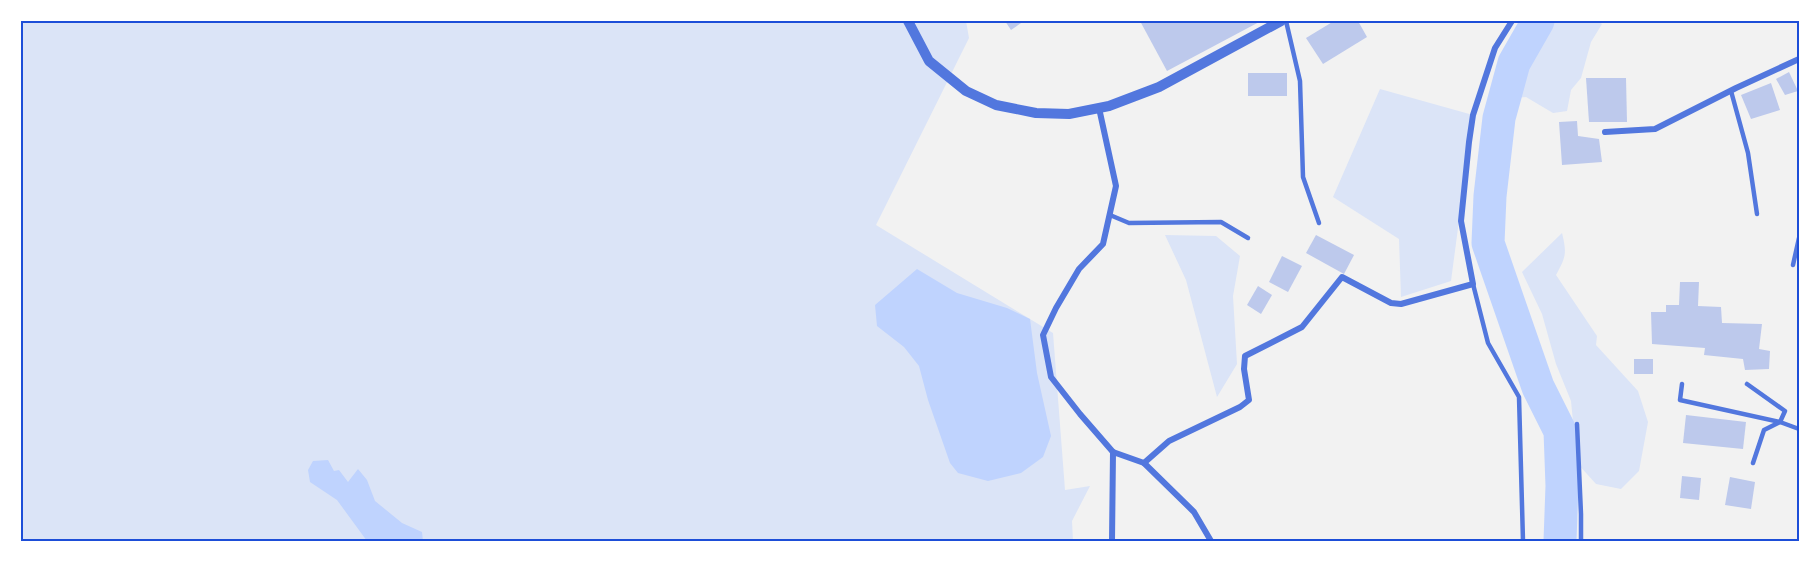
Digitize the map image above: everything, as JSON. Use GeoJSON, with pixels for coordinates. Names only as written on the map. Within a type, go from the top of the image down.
{"type":"FeatureCollection","features":[{"type":"Feature","properties":{"kind":"street"},"geometry":{"type":"LineString","coordinates":[[908,21],[929,61],[966,91],[996,105],[1036,113],[1069,114],[1109,106],[1159,87],[1284,21]]}},
{"type":"Feature","properties":{"kind":"street"},"geometry":{"type":"LineString","coordinates":[[1144,463],[1168,441],[1240,407],[1249,400],[1244,369],[1245,356],[1302,327],[1342,277],[1391,303],[1401,304],[1473,284],[1461,221],[1468,142],[1473,115],[1495,48],[1512,21]]}},
{"type":"Feature","properties":{"kind":"street"},"geometry":{"type":"LineString","coordinates":[[1605,132],[1655,129],[1731,90],[1799,59]]}},
{"type":"Feature","properties":{"kind":"street"},"geometry":{"type":"LineString","coordinates":[[1099,108],[1116,186],[1103,244],[1079,269],[1043,335],[1051,377],[1113,452],[1144,463],[1194,512],[1211,541]]}},
{"type":"Feature","properties":{"kind":"street"},"geometry":{"type":"LineString","coordinates":[[1112,541],[1113,452]]}},
{"type":"Feature","properties":{"kind":"lane"},"geometry":{"type":"LineString","coordinates":[[1284,21],[1300,81],[1303,177],[1319,223]]}},
{"type":"Feature","properties":{"kind":"lane"},"geometry":{"type":"LineString","coordinates":[[1731,90],[1749,153],[1756,214]]}},
{"type":"Feature","properties":{"kind":"lane"},"geometry":{"type":"LineString","coordinates":[[1110,214],[1129,223],[1221,222],[1248,238]]}},
{"type":"Feature","properties":{"kind":"lane"},"geometry":{"type":"LineString","coordinates":[[1793,266],[1799,238]]}},
{"type":"Feature","properties":{"kind":"lane"},"geometry":{"type":"LineString","coordinates":[[1473,284],[1488,344],[1519,398],[1523,541]]}},
{"type":"Feature","properties":{"kind":"lane"},"geometry":{"type":"LineString","coordinates":[[1682,384],[1680,400],[1780,422],[1799,429]]}},
{"type":"Feature","properties":{"kind":"lane"},"geometry":{"type":"LineString","coordinates":[[1747,384],[1785,411],[1780,422],[1764,430],[1753,463]]}},
{"type":"Feature","properties":{"kind":"lane"},"geometry":{"type":"LineString","coordinates":[[1577,424],[1581,541]]}},
{"type":"Feature","properties":{"kind":"shaded area"},"geometry":{"type":"Polygon","coordinates":[[[21,21],[966,21],[969,38],[876,225],[1053,333],[1065,490],[1090,486],[1072,521],[1073,541],[21,541],[21,21]]]}},
{"type":"Feature","properties":{"kind":"shaded area"},"geometry":{"type":"Polygon","coordinates":[[[1546,21],[1598,21],[1602,24],[1591,42],[1581,78],[1571,90],[1567,111],[1553,113],[1526,97],[1515,98],[1526,59],[1546,21]]]}},
{"type":"Feature","properties":{"kind":"shaded area"},"geometry":{"type":"Polygon","coordinates":[[[1380,89],[1473,115],[1451,281],[1401,297],[1399,239],[1333,197],[1380,89]]]}},
{"type":"Feature","properties":{"kind":"shaded area"},"geometry":{"type":"Polygon","coordinates":[[[1562,233],[1565,255],[1556,275],[1597,336],[1596,345],[1638,391],[1648,422],[1639,471],[1621,489],[1596,484],[1577,463],[1571,401],[1556,364],[1542,314],[1522,272],[1562,233]]]}},
{"type":"Feature","properties":{"kind":"shaded area"},"geometry":{"type":"Polygon","coordinates":[[[1165,235],[1216,236],[1240,256],[1233,296],[1237,364],[1217,397],[1186,280],[1165,235]]]}},
{"type":"Feature","properties":{"kind":"water"},"geometry":{"type":"Polygon","coordinates":[[[917,269],[957,293],[1007,308],[1030,319],[1037,373],[1051,436],[1043,457],[1021,473],[988,481],[958,473],[950,463],[919,366],[904,347],[877,326],[875,305],[917,269]]]}},
{"type":"Feature","properties":{"kind":"water"},"geometry":{"type":"Polygon","coordinates":[[[328,460],[334,471],[339,470],[348,482],[358,469],[367,480],[375,501],[402,523],[422,532],[423,541],[367,541],[337,500],[310,482],[308,470],[313,461],[328,460]]]}},
{"type":"Feature","properties":{"kind":"building"},"geometry":{"type":"Polygon","coordinates":[[[1005,21],[1024,21],[1011,30],[1005,21]]]}},
{"type":"Feature","properties":{"kind":"building"},"geometry":{"type":"Polygon","coordinates":[[[1140,21],[1261,21],[1167,71],[1140,21]]]}},
{"type":"Feature","properties":{"kind":"building"},"geometry":{"type":"Polygon","coordinates":[[[1334,21],[1358,21],[1367,37],[1323,64],[1306,38],[1334,21]]]}},
{"type":"Feature","properties":{"kind":"building"},"geometry":{"type":"Polygon","coordinates":[[[1789,72],[1798,91],[1785,95],[1776,79],[1789,72]]]}},
{"type":"Feature","properties":{"kind":"building"},"geometry":{"type":"Polygon","coordinates":[[[1248,73],[1287,73],[1287,96],[1248,96],[1248,73]]]}},
{"type":"Feature","properties":{"kind":"building"},"geometry":{"type":"Polygon","coordinates":[[[1586,78],[1626,78],[1627,122],[1589,122],[1586,78]]]}},
{"type":"Feature","properties":{"kind":"building"},"geometry":{"type":"Polygon","coordinates":[[[1771,83],[1780,110],[1751,119],[1741,95],[1771,83]]]}},
{"type":"Feature","properties":{"kind":"building"},"geometry":{"type":"Polygon","coordinates":[[[1577,121],[1578,136],[1599,139],[1602,162],[1562,165],[1559,122],[1577,121]]]}},
{"type":"Feature","properties":{"kind":"building"},"geometry":{"type":"Polygon","coordinates":[[[1316,235],[1354,255],[1344,274],[1306,253],[1316,235]]]}},
{"type":"Feature","properties":{"kind":"building"},"geometry":{"type":"Polygon","coordinates":[[[1282,256],[1302,266],[1288,292],[1269,282],[1282,256]]]}},
{"type":"Feature","properties":{"kind":"building"},"geometry":{"type":"Polygon","coordinates":[[[1680,282],[1699,282],[1698,306],[1721,307],[1722,323],[1762,324],[1759,349],[1770,351],[1769,369],[1745,370],[1743,359],[1704,355],[1705,348],[1652,344],[1651,312],[1666,312],[1666,305],[1679,305],[1680,282]]]}},
{"type":"Feature","properties":{"kind":"building"},"geometry":{"type":"Polygon","coordinates":[[[1258,286],[1272,295],[1261,314],[1247,305],[1258,286]]]}},
{"type":"Feature","properties":{"kind":"building"},"geometry":{"type":"Polygon","coordinates":[[[1634,359],[1653,359],[1653,374],[1634,374],[1634,359]]]}},
{"type":"Feature","properties":{"kind":"building"},"geometry":{"type":"Polygon","coordinates":[[[1686,415],[1746,422],[1743,449],[1683,443],[1686,415]]]}},
{"type":"Feature","properties":{"kind":"building"},"geometry":{"type":"Polygon","coordinates":[[[1682,476],[1701,478],[1699,500],[1680,498],[1682,476]]]}},
{"type":"Feature","properties":{"kind":"building"},"geometry":{"type":"Polygon","coordinates":[[[1730,477],[1755,482],[1751,509],[1725,505],[1730,477]]]}},
{"type":"Feature","properties":{"kind":"waterway"},"geometry":{"type":"LineString","coordinates":[[1538,21],[1514,63],[1499,118],[1490,196],[1488,243],[1538,387],[1560,431],[1562,486],[1560,541]]}}]}
